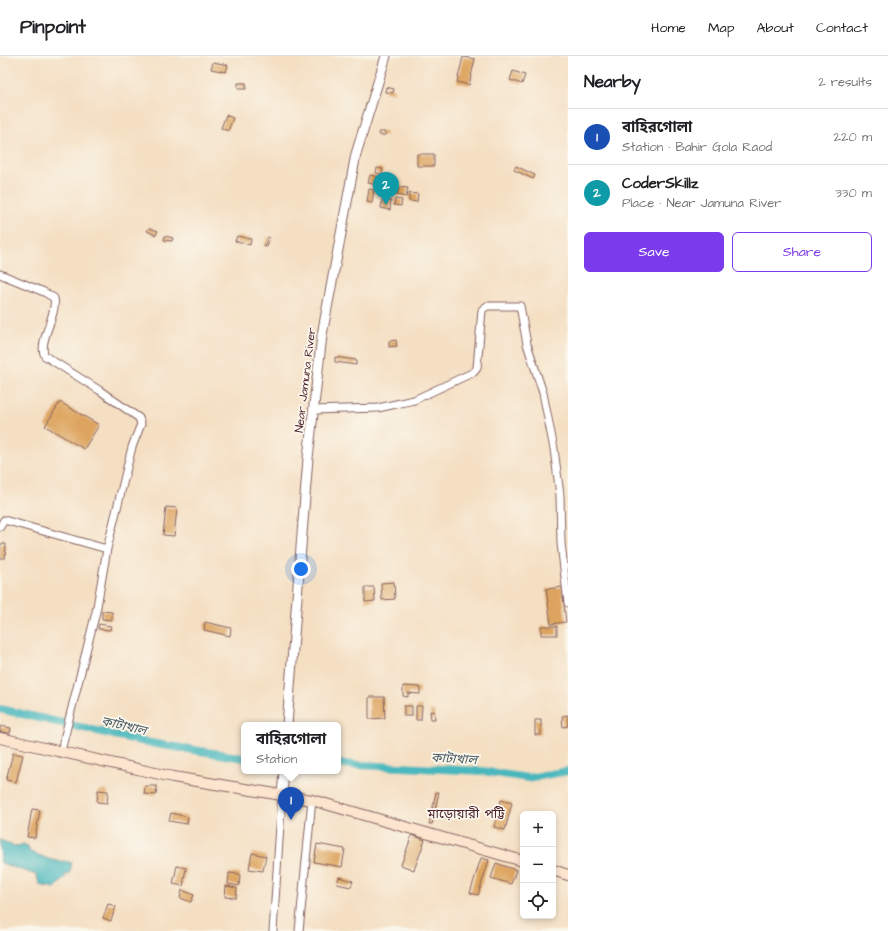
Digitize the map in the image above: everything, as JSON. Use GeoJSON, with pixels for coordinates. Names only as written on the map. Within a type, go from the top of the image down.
{"type":"FeatureCollection","features":[{"type":"Feature","properties":{"kind":"main road"},"geometry":{"type":"LineString","coordinates":[[0,738],[62,747],[173,777],[282,790],[520,860]]}},
{"type":"Feature","properties":{"kind":"main road"},"geometry":{"type":"LineString","coordinates":[[556,871],[568,875]]}},
{"type":"Feature","properties":{"kind":"street","name":"Near Jamuna River"},"geometry":{"type":"LineString","coordinates":[[287,722],[313,410],[322,335],[356,154],[386,56]]}},
{"type":"Feature","properties":{"kind":"street"},"geometry":{"type":"LineString","coordinates":[[0,274],[44,292],[54,298],[53,312],[42,349],[45,356],[99,390],[139,418],[141,422],[141,426],[132,447],[107,550],[96,612],[62,747]]}},
{"type":"Feature","properties":{"kind":"street"},"geometry":{"type":"LineString","coordinates":[[313,410],[378,408],[414,400],[474,372],[477,368],[482,310],[487,306],[520,306],[527,344],[543,393],[554,449],[565,546],[568,603]]}},
{"type":"Feature","properties":{"kind":"street"},"geometry":{"type":"LineString","coordinates":[[0,527],[4,520],[107,550]]}},
{"type":"Feature","properties":{"kind":"street"},"geometry":{"type":"LineString","coordinates":[[273,931],[284,774]]}},
{"type":"Feature","properties":{"kind":"street"},"geometry":{"type":"LineString","coordinates":[[299,931],[312,800]]}},
{"type":"Feature","properties":{"kind":"water"},"geometry":{"type":"Polygon","coordinates":[[[0,840],[14,846],[23,844],[28,846],[30,852],[55,861],[72,863],[69,875],[65,874],[64,876],[66,877],[55,888],[40,885],[36,875],[1,863],[0,840]]]}},
{"type":"Feature","properties":{"kind":"building"},"geometry":{"type":"Polygon","coordinates":[[[463,57],[475,59],[469,85],[457,82],[463,57]]]}},
{"type":"Feature","properties":{"kind":"building"},"geometry":{"type":"Polygon","coordinates":[[[213,62],[228,65],[226,72],[211,69],[213,62]]]}},
{"type":"Feature","properties":{"kind":"building"},"geometry":{"type":"Polygon","coordinates":[[[513,71],[525,75],[522,84],[510,80],[513,71]]]}},
{"type":"Feature","properties":{"kind":"building"},"geometry":{"type":"Polygon","coordinates":[[[238,83],[246,83],[246,89],[238,89],[238,83]]]}},
{"type":"Feature","properties":{"kind":"building"},"geometry":{"type":"Polygon","coordinates":[[[386,87],[394,89],[393,93],[385,92],[386,87]]]}},
{"type":"Feature","properties":{"kind":"building"},"geometry":{"type":"Polygon","coordinates":[[[226,115],[233,118],[228,131],[221,128],[226,115]]]}},
{"type":"Feature","properties":{"kind":"building"},"geometry":{"type":"Polygon","coordinates":[[[379,132],[386,132],[386,135],[379,135],[379,132]]]}},
{"type":"Feature","properties":{"kind":"building"},"geometry":{"type":"Polygon","coordinates":[[[417,154],[434,154],[434,166],[417,166],[417,154]]]}},
{"type":"Feature","properties":{"kind":"building"},"geometry":{"type":"Polygon","coordinates":[[[516,166],[535,175],[533,179],[514,170],[516,166]]]}},
{"type":"Feature","properties":{"kind":"building"},"geometry":{"type":"Polygon","coordinates":[[[377,168],[383,169],[382,174],[376,173],[377,168]]]}},
{"type":"Feature","properties":{"kind":"building"},"geometry":{"type":"Polygon","coordinates":[[[370,175],[386,178],[385,187],[368,183],[370,175]]]}},
{"type":"Feature","properties":{"kind":"building"},"geometry":{"type":"Polygon","coordinates":[[[398,187],[408,188],[406,197],[397,195],[398,187]]]}},
{"type":"Feature","properties":{"kind":"building"},"geometry":{"type":"Polygon","coordinates":[[[369,189],[374,190],[372,203],[367,202],[369,189]]]}},
{"type":"Feature","properties":{"kind":"building"},"geometry":{"type":"Polygon","coordinates":[[[409,193],[418,194],[417,202],[409,201],[409,193]]]}},
{"type":"Feature","properties":{"kind":"building"},"geometry":{"type":"Polygon","coordinates":[[[395,199],[402,200],[401,206],[394,205],[395,199]]]}},
{"type":"Feature","properties":{"kind":"building"},"geometry":{"type":"Polygon","coordinates":[[[382,200],[391,201],[390,210],[381,208],[382,200]]]}},
{"type":"Feature","properties":{"kind":"building"},"geometry":{"type":"Polygon","coordinates":[[[149,228],[158,231],[156,235],[147,231],[149,228]]]}},
{"type":"Feature","properties":{"kind":"building"},"geometry":{"type":"Polygon","coordinates":[[[165,236],[173,238],[172,241],[164,240],[165,236]]]}},
{"type":"Feature","properties":{"kind":"building"},"geometry":{"type":"Polygon","coordinates":[[[237,236],[251,239],[250,245],[235,241],[237,236]]]}},
{"type":"Feature","properties":{"kind":"building"},"geometry":{"type":"Polygon","coordinates":[[[268,237],[270,238],[267,247],[264,246],[268,237]]]}},
{"type":"Feature","properties":{"kind":"building"},"geometry":{"type":"Polygon","coordinates":[[[396,340],[397,346],[389,347],[389,341],[396,340]]]}},
{"type":"Feature","properties":{"kind":"building"},"geometry":{"type":"Polygon","coordinates":[[[335,357],[356,360],[356,365],[335,362],[335,357]]]}},
{"type":"Feature","properties":{"kind":"building"},"geometry":{"type":"Polygon","coordinates":[[[60,402],[99,425],[84,449],[45,426],[60,402]]]}},
{"type":"Feature","properties":{"kind":"building"},"geometry":{"type":"Polygon","coordinates":[[[166,507],[177,508],[174,536],[163,535],[166,507]]]}},
{"type":"Feature","properties":{"kind":"building"},"geometry":{"type":"Polygon","coordinates":[[[0,544],[6,544],[5,558],[0,558],[0,544]]]}},
{"type":"Feature","properties":{"kind":"building"},"geometry":{"type":"Polygon","coordinates":[[[394,582],[395,599],[382,600],[381,583],[394,582]]]}},
{"type":"Feature","properties":{"kind":"building"},"geometry":{"type":"Polygon","coordinates":[[[365,587],[374,587],[375,601],[365,602],[365,587]]]}},
{"type":"Feature","properties":{"kind":"building"},"geometry":{"type":"Polygon","coordinates":[[[562,587],[566,622],[551,624],[546,589],[562,587]]]}},
{"type":"Feature","properties":{"kind":"building"},"geometry":{"type":"Polygon","coordinates":[[[102,611],[112,612],[112,620],[102,619],[102,611]]]}},
{"type":"Feature","properties":{"kind":"building"},"geometry":{"type":"Polygon","coordinates":[[[205,622],[231,628],[230,636],[204,630],[205,622]]]}},
{"type":"Feature","properties":{"kind":"building"},"geometry":{"type":"Polygon","coordinates":[[[99,624],[111,626],[110,630],[98,629],[99,624]]]}},
{"type":"Feature","properties":{"kind":"building"},"geometry":{"type":"Polygon","coordinates":[[[541,626],[557,626],[557,635],[541,635],[541,626]]]}},
{"type":"Feature","properties":{"kind":"building"},"geometry":{"type":"Polygon","coordinates":[[[403,686],[420,687],[420,694],[408,693],[408,697],[403,696],[403,686]]]}},
{"type":"Feature","properties":{"kind":"building"},"geometry":{"type":"Polygon","coordinates":[[[369,697],[384,697],[385,718],[369,719],[369,697]]]}},
{"type":"Feature","properties":{"kind":"building"},"geometry":{"type":"Polygon","coordinates":[[[404,706],[412,706],[412,716],[404,716],[404,706]]]}},
{"type":"Feature","properties":{"kind":"building"},"geometry":{"type":"Polygon","coordinates":[[[416,706],[422,706],[421,720],[416,720],[416,706]]]}},
{"type":"Feature","properties":{"kind":"building"},"geometry":{"type":"Polygon","coordinates":[[[430,711],[434,711],[435,719],[431,719],[430,711]]]}},
{"type":"Feature","properties":{"kind":"building"},"geometry":{"type":"Polygon","coordinates":[[[568,715],[568,726],[563,727],[562,716],[568,715]]]}},
{"type":"Feature","properties":{"kind":"building"},"geometry":{"type":"Polygon","coordinates":[[[535,720],[541,720],[541,735],[535,735],[535,720]]]}},
{"type":"Feature","properties":{"kind":"building"},"geometry":{"type":"Polygon","coordinates":[[[0,726],[11,728],[10,733],[0,732],[0,726]]]}},
{"type":"Feature","properties":{"kind":"building"},"geometry":{"type":"Polygon","coordinates":[[[13,753],[23,755],[16,782],[6,780],[13,753]]]}},
{"type":"Feature","properties":{"kind":"building"},"geometry":{"type":"Polygon","coordinates":[[[145,786],[157,786],[156,795],[144,794],[145,786]]]}},
{"type":"Feature","properties":{"kind":"building"},"geometry":{"type":"Polygon","coordinates":[[[98,790],[108,791],[107,803],[97,802],[98,790]]]}},
{"type":"Feature","properties":{"kind":"building"},"geometry":{"type":"Polygon","coordinates":[[[436,792],[439,792],[432,824],[429,824],[436,792]]]}},
{"type":"Feature","properties":{"kind":"building"},"geometry":{"type":"Polygon","coordinates":[[[501,800],[512,803],[505,830],[494,827],[501,800]]]}},
{"type":"Feature","properties":{"kind":"building"},"geometry":{"type":"Polygon","coordinates":[[[32,809],[40,810],[35,838],[27,837],[32,809]]]}},
{"type":"Feature","properties":{"kind":"building"},"geometry":{"type":"Polygon","coordinates":[[[171,813],[188,817],[187,824],[169,821],[171,813]]]}},
{"type":"Feature","properties":{"kind":"building"},"geometry":{"type":"Polygon","coordinates":[[[412,835],[425,840],[414,870],[401,865],[412,835]]]}},
{"type":"Feature","properties":{"kind":"building"},"geometry":{"type":"Polygon","coordinates":[[[317,844],[345,849],[342,867],[314,862],[317,844]]]}},
{"type":"Feature","properties":{"kind":"building"},"geometry":{"type":"Polygon","coordinates":[[[252,853],[266,856],[263,871],[249,869],[252,853]]]}},
{"type":"Feature","properties":{"kind":"building"},"geometry":{"type":"Polygon","coordinates":[[[481,858],[489,860],[478,895],[470,893],[481,858]]]}},
{"type":"Feature","properties":{"kind":"building"},"geometry":{"type":"Polygon","coordinates":[[[496,863],[516,870],[511,884],[491,878],[496,863]]]}},
{"type":"Feature","properties":{"kind":"building"},"geometry":{"type":"Polygon","coordinates":[[[177,866],[186,868],[183,886],[173,884],[177,866]]]}},
{"type":"Feature","properties":{"kind":"building"},"geometry":{"type":"Polygon","coordinates":[[[229,873],[240,874],[239,886],[228,884],[229,873]]]}},
{"type":"Feature","properties":{"kind":"building"},"geometry":{"type":"Polygon","coordinates":[[[339,877],[353,881],[351,887],[337,884],[339,877]]]}},
{"type":"Feature","properties":{"kind":"building"},"geometry":{"type":"Polygon","coordinates":[[[226,886],[237,888],[236,898],[225,897],[226,886]]]}},
{"type":"Feature","properties":{"kind":"building"},"geometry":{"type":"Polygon","coordinates":[[[182,890],[194,895],[191,902],[180,898],[182,890]]]}},
{"type":"Feature","properties":{"kind":"building"},"geometry":{"type":"Polygon","coordinates":[[[108,904],[116,906],[111,921],[103,918],[108,904]]]}},
{"type":"Feature","properties":{"kind":"waterway","name":"কাটাখাল"},"geometry":{"type":"LineString","coordinates":[[0,709],[150,743],[241,758]]}},
{"type":"Feature","properties":{"kind":"waterway","name":"কাটাখাল"},"geometry":{"type":"LineString","coordinates":[[341,764],[482,771],[528,778],[568,771]]}},
{"type":"Feature","properties":{"kind":"place","name":"CoderSkillz"},"geometry":{"type":"Point","coordinates":[386,205]}},
{"type":"Feature","properties":{"kind":"place","name":"বাহিরগোলা"},"geometry":{"type":"Point","coordinates":[291,820]}},
{"type":"Feature","properties":{"kind":"district","name":"মাড়োয়ারী পট্টি"},"geometry":{"type":"Point","coordinates":[466,813]}}]}
